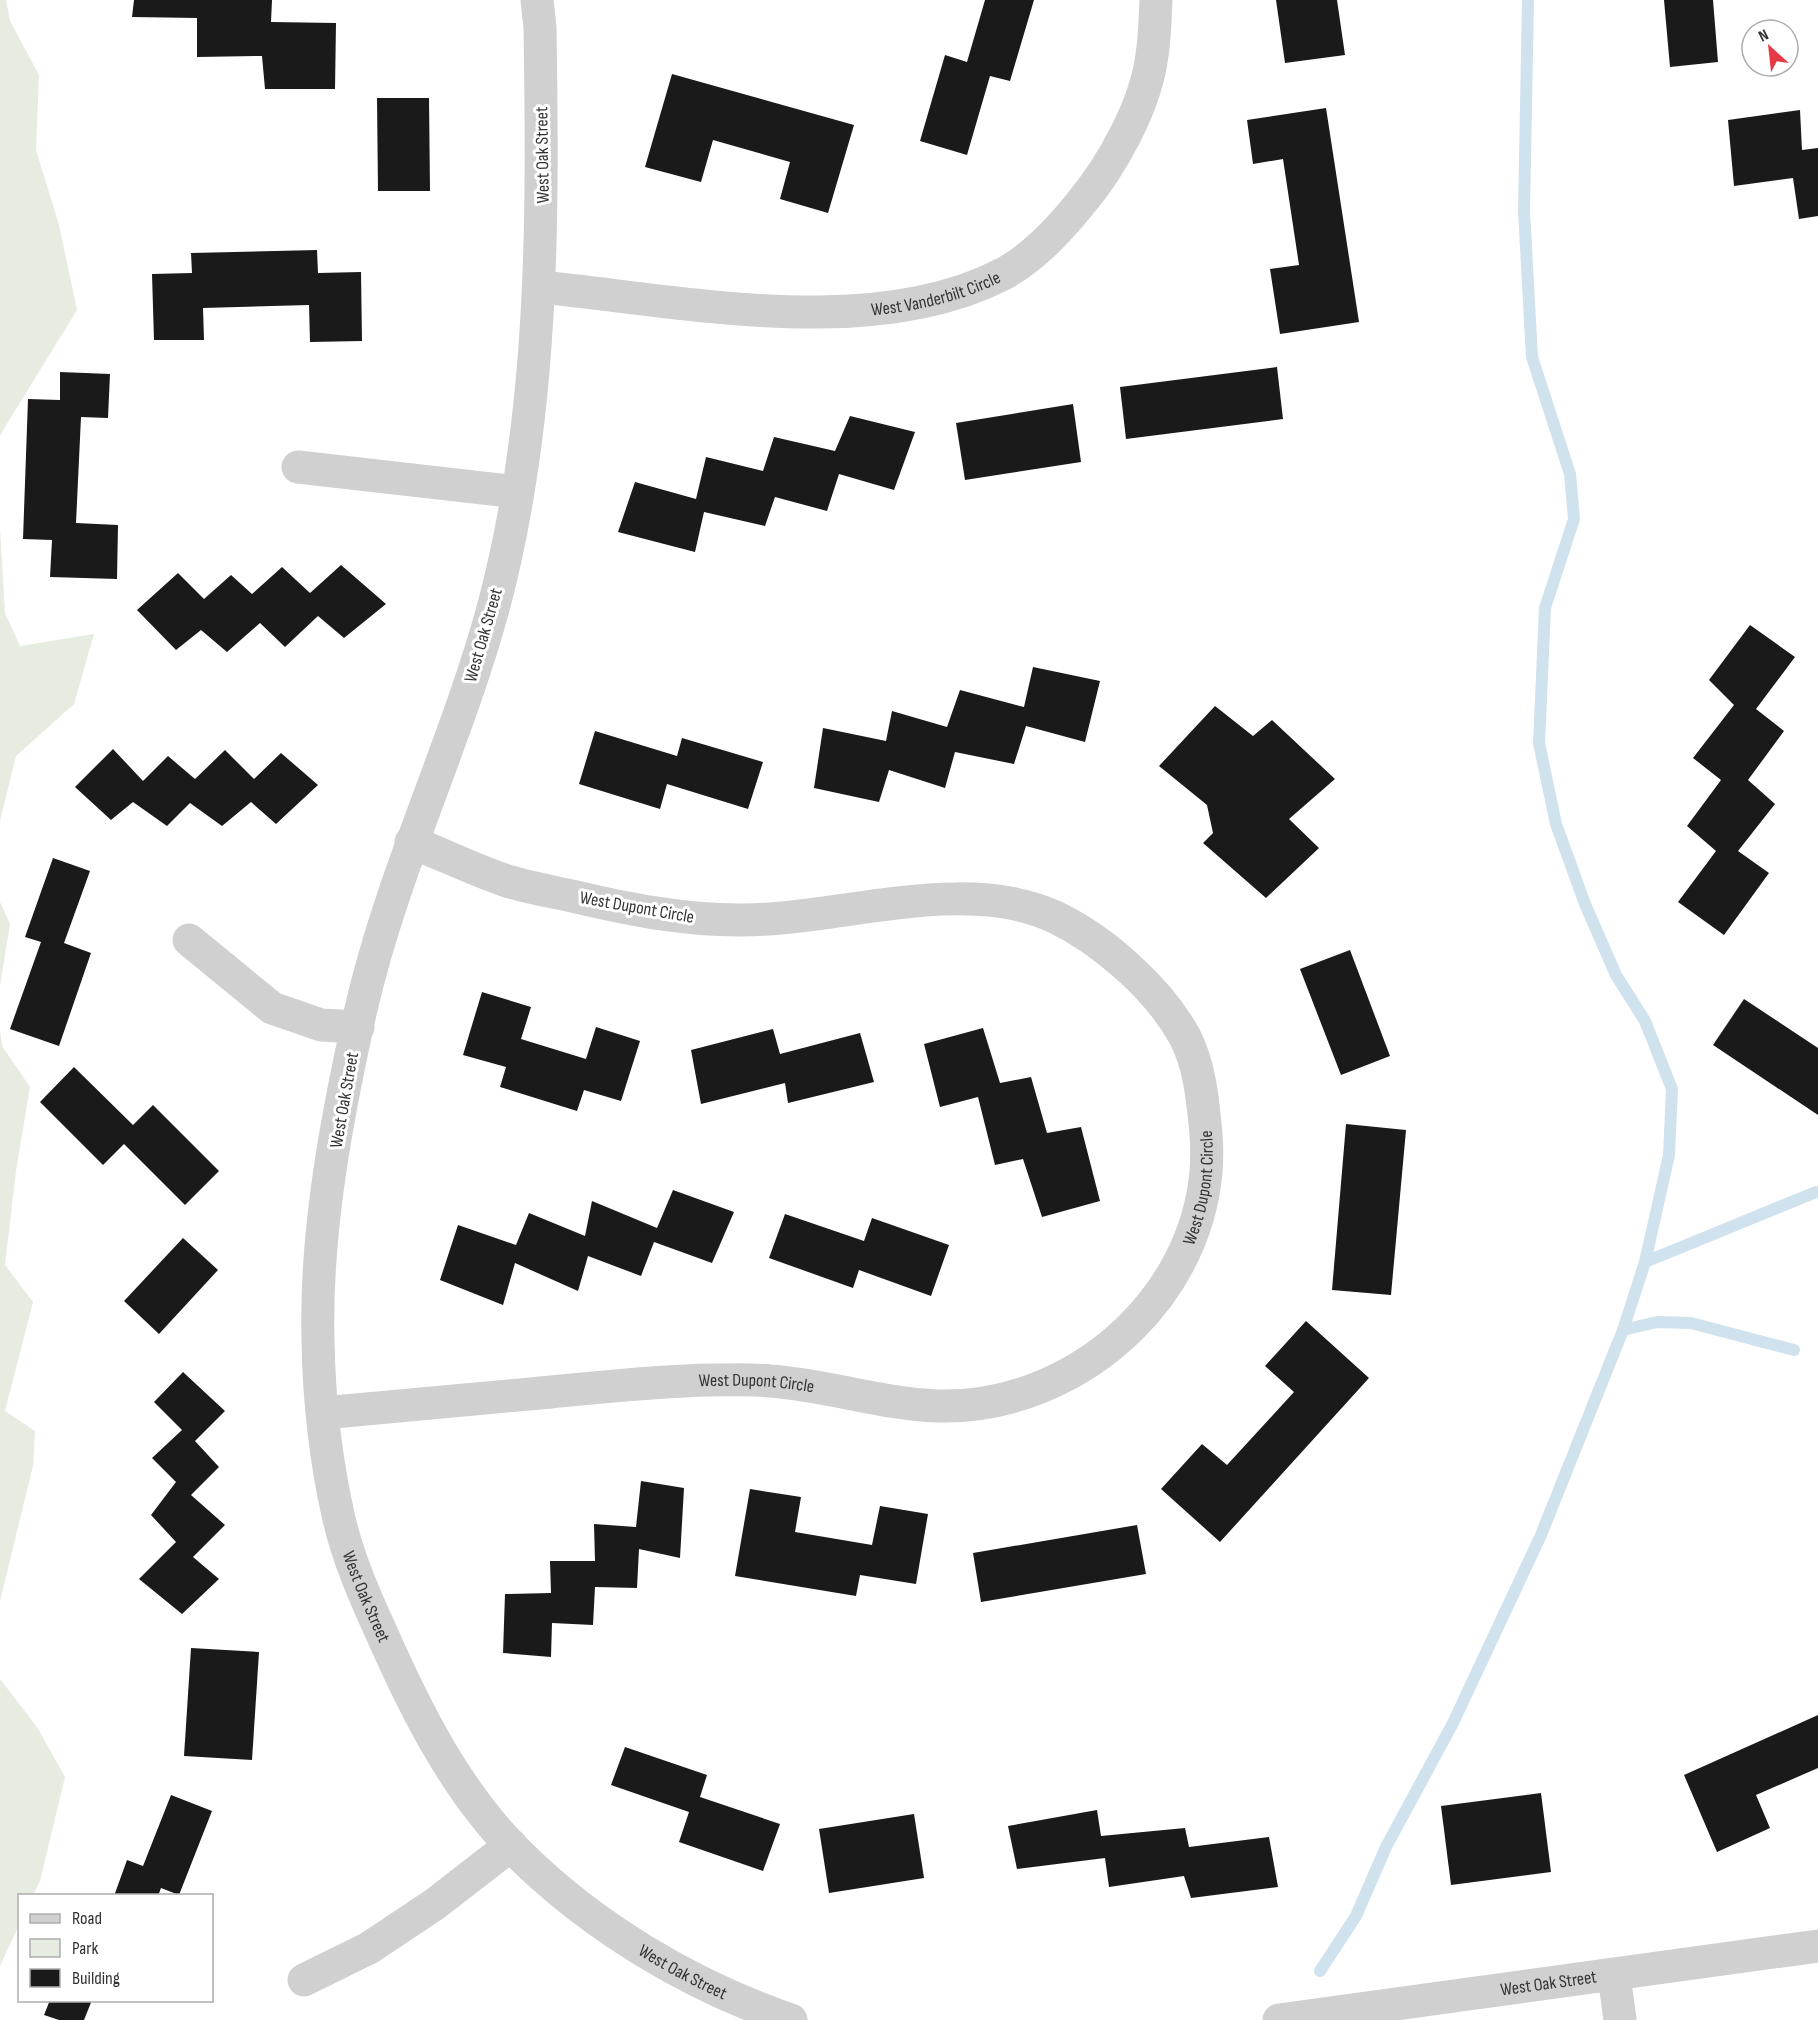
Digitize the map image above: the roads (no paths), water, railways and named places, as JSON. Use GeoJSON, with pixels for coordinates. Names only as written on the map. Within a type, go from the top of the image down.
{"type":"FeatureCollection","features":[{"type":"Feature","properties":{"kind":"street","name":"West Oak Street"},"geometry":{"type":"LineString","coordinates":[[537,0],[543,209],[541,287],[535,361],[517,492],[494,604],[468,687],[385,920],[358,1027],[332,1169],[320,1270],[318,1340],[323,1413],[340,1523],[363,1593],[399,1672],[436,1743],[473,1799],[511,1845],[574,1901],[624,1937],[752,2014],[792,2020]]}},
{"type":"Feature","properties":{"kind":"street","name":"West Vanderbilt Circle"},"geometry":{"type":"LineString","coordinates":[[541,287],[816,313],[881,308],[946,297],[1004,273],[1056,234],[1098,183],[1132,123],[1152,56],[1156,0]]}},
{"type":"Feature","properties":{"kind":"street"},"geometry":{"type":"LineString","coordinates":[[298,466],[517,492]]}},
{"type":"Feature","properties":{"kind":"street","name":"West Dupont Circle"},"geometry":{"type":"LineString","coordinates":[[323,1413],[707,1380],[771,1381],[885,1401],[941,1406],[1000,1401],[1050,1384],[1095,1358],[1146,1314],[1179,1266],[1200,1207],[1207,1154],[1206,1133],[1202,1091],[1186,1038],[1152,992],[1105,947],[1052,915],[991,900],[931,900],[742,921],[669,917],[506,881],[411,842]]}},
{"type":"Feature","properties":{"kind":"street"},"geometry":{"type":"LineString","coordinates":[[189,940],[272,1008],[321,1025],[358,1027]]}},
{"type":"Feature","properties":{"kind":"street"},"geometry":{"type":"LineString","coordinates":[[304,1980],[369,1948],[435,1904],[511,1845]]}},
{"type":"Feature","properties":{"kind":"street","name":"West Oak Street"},"geometry":{"type":"LineString","coordinates":[[1279,2020],[1818,1946]]}},
{"type":"Feature","properties":{"kind":"street"},"geometry":{"type":"LineString","coordinates":[[1614,1975],[1620,2020]]}},
{"type":"Feature","properties":{"kind":"waterway"},"geometry":{"type":"LineString","coordinates":[[1320,1971],[1356,1916],[1386,1847],[1453,1723],[1541,1535],[1623,1330],[1645,1262],[1669,1155],[1672,1089],[1645,1021],[1616,975],[1585,904],[1556,824],[1539,743],[1545,608],[1574,519],[1570,474],[1532,357],[1524,211],[1528,0]]}},
{"type":"Feature","properties":{"kind":"waterway"},"geometry":{"type":"LineString","coordinates":[[1645,1262],[1816,1192]]}},
{"type":"Feature","properties":{"kind":"waterway"},"geometry":{"type":"LineString","coordinates":[[1623,1330],[1657,1322],[1691,1323],[1794,1350]]}}]}
